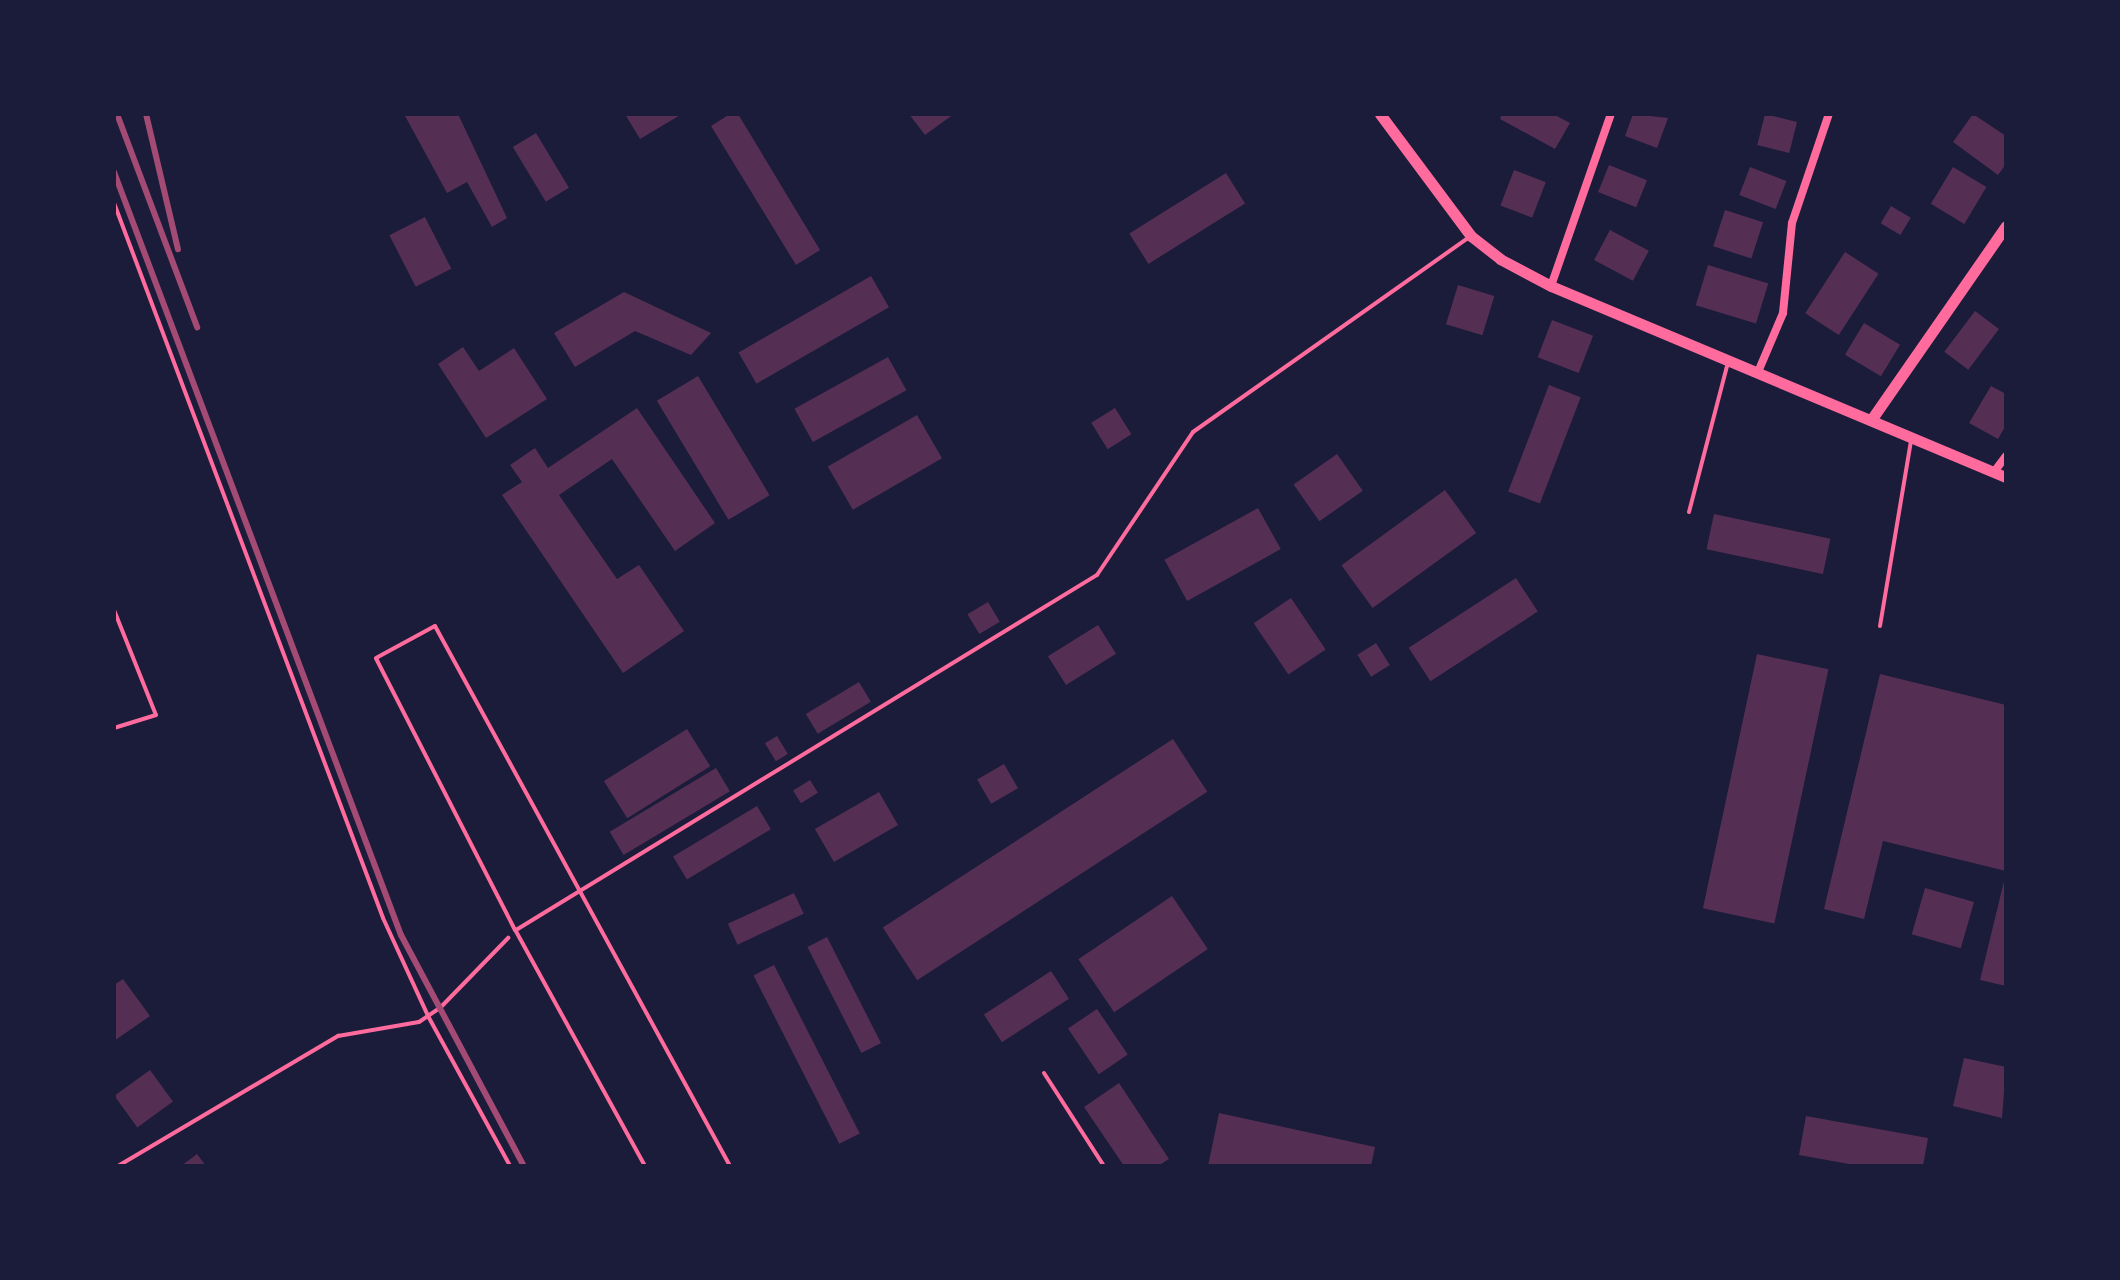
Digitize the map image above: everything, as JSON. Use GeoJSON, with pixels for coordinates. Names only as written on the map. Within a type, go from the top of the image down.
{"type":"FeatureCollection","features":[{"type":"Feature","properties":{"kind":"street"},"geometry":{"type":"LineString","coordinates":[[1380,114],[1471,236],[1500,259],[1551,286],[1871,420],[1911,440],[2000,474],[2006,456]]}},
{"type":"Feature","properties":{"kind":"street"},"geometry":{"type":"LineString","coordinates":[[1551,286],[1611,114]]}},
{"type":"Feature","properties":{"kind":"street"},"geometry":{"type":"LineString","coordinates":[[1758,372],[1783,313],[1792,223],[1829,114]]}},
{"type":"Feature","properties":{"kind":"street"},"geometry":{"type":"LineString","coordinates":[[1871,420],[2006,226]]}},
{"type":"Feature","properties":{"kind":"lane"},"geometry":{"type":"LineString","coordinates":[[515,930],[1097,575],[1193,432],[1471,236]]}},
{"type":"Feature","properties":{"kind":"lane"},"geometry":{"type":"LineString","coordinates":[[1689,512],[1729,360]]}},
{"type":"Feature","properties":{"kind":"lane"},"geometry":{"type":"LineString","coordinates":[[1880,626],[1911,440]]}},
{"type":"Feature","properties":{"kind":"lane"},"geometry":{"type":"LineString","coordinates":[[114,610],[156,715],[114,728]]}},
{"type":"Feature","properties":{"kind":"lane"},"geometry":{"type":"LineString","coordinates":[[645,1166],[515,930],[376,658],[435,626],[730,1166]]}},
{"type":"Feature","properties":{"kind":"lane"},"geometry":{"type":"LineString","coordinates":[[1044,1073],[1104,1166]]}},
{"type":"Feature","properties":{"kind":"path"},"geometry":{"type":"LineString","coordinates":[[114,203],[378,904],[428,1016],[510,1166]]}},
{"type":"Feature","properties":{"kind":"path"},"geometry":{"type":"LineString","coordinates":[[118,1166],[338,1036],[428,1016],[515,930]]}},
{"type":"Feature","properties":{"kind":"building"},"geometry":{"type":"Polygon","coordinates":[[[404,114],[458,114],[507,218],[492,227],[467,182],[447,193],[404,114]]]}},
{"type":"Feature","properties":{"kind":"building"},"geometry":{"type":"Polygon","coordinates":[[[625,114],[682,114],[640,139],[625,114]]]}},
{"type":"Feature","properties":{"kind":"building"},"geometry":{"type":"Polygon","coordinates":[[[730,114],[738,114],[820,250],[796,265],[711,126],[730,114]]]}},
{"type":"Feature","properties":{"kind":"building"},"geometry":{"type":"Polygon","coordinates":[[[909,114],[954,114],[925,135],[909,114]]]}},
{"type":"Feature","properties":{"kind":"building"},"geometry":{"type":"Polygon","coordinates":[[[1502,114],[1553,114],[1570,123],[1555,149],[1500,119],[1502,114]]]}},
{"type":"Feature","properties":{"kind":"building"},"geometry":{"type":"Polygon","coordinates":[[[1633,114],[1668,118],[1657,148],[1625,136],[1633,114]]]}},
{"type":"Feature","properties":{"kind":"building"},"geometry":{"type":"Polygon","coordinates":[[[1765,114],[1797,122],[1789,153],[1757,145],[1765,114]]]}},
{"type":"Feature","properties":{"kind":"building"},"geometry":{"type":"Polygon","coordinates":[[[1973,114],[2006,136],[2006,164],[1998,175],[1953,142],[1973,114]]]}},
{"type":"Feature","properties":{"kind":"building"},"geometry":{"type":"Polygon","coordinates":[[[536,133],[569,188],[546,202],[513,147],[536,133]]]}},
{"type":"Feature","properties":{"kind":"building"},"geometry":{"type":"Polygon","coordinates":[[[1609,165],[1647,180],[1636,207],[1598,192],[1609,165]]]}},
{"type":"Feature","properties":{"kind":"building"},"geometry":{"type":"Polygon","coordinates":[[[1750,167],[1786,181],[1776,209],[1739,195],[1750,167]]]}},
{"type":"Feature","properties":{"kind":"building"},"geometry":{"type":"Polygon","coordinates":[[[1953,167],[1986,187],[1964,224],[1931,204],[1953,167]]]}},
{"type":"Feature","properties":{"kind":"building"},"geometry":{"type":"Polygon","coordinates":[[[1514,170],[1546,182],[1532,218],[1500,205],[1514,170]]]}},
{"type":"Feature","properties":{"kind":"building"},"geometry":{"type":"Polygon","coordinates":[[[1226,173],[1245,204],[1148,264],[1129,233],[1226,173]]]}},
{"type":"Feature","properties":{"kind":"building"},"geometry":{"type":"Polygon","coordinates":[[[1891,206],[1911,218],[1900,235],[1881,223],[1891,206]]]}},
{"type":"Feature","properties":{"kind":"building"},"geometry":{"type":"Polygon","coordinates":[[[1725,210],[1763,222],[1751,259],[1713,246],[1725,210]]]}},
{"type":"Feature","properties":{"kind":"building"},"geometry":{"type":"Polygon","coordinates":[[[425,217],[451,269],[416,287],[389,235],[425,217]]]}},
{"type":"Feature","properties":{"kind":"building"},"geometry":{"type":"Polygon","coordinates":[[[1610,230],[1649,251],[1633,281],[1594,260],[1610,230]]]}},
{"type":"Feature","properties":{"kind":"building"},"geometry":{"type":"Polygon","coordinates":[[[1845,252],[1879,274],[1839,335],[1805,313],[1845,252]]]}},
{"type":"Feature","properties":{"kind":"building"},"geometry":{"type":"Polygon","coordinates":[[[1708,265],[1768,283],[1756,324],[1696,305],[1708,265]]]}},
{"type":"Feature","properties":{"kind":"building"},"geometry":{"type":"Polygon","coordinates":[[[871,276],[889,307],[756,384],[738,352],[871,276]]]}},
{"type":"Feature","properties":{"kind":"building"},"geometry":{"type":"Polygon","coordinates":[[[1458,285],[1494,296],[1482,335],[1446,324],[1458,285]]]}},
{"type":"Feature","properties":{"kind":"building"},"geometry":{"type":"Polygon","coordinates":[[[624,292],[711,333],[691,355],[635,331],[575,367],[554,333],[624,292]]]}},
{"type":"Feature","properties":{"kind":"building"},"geometry":{"type":"Polygon","coordinates":[[[1975,311],[1999,329],[1968,370],[1944,352],[1975,311]]]}},
{"type":"Feature","properties":{"kind":"building"},"geometry":{"type":"Polygon","coordinates":[[[1552,320],[1593,336],[1579,373],[1538,357],[1552,320]]]}},
{"type":"Feature","properties":{"kind":"building"},"geometry":{"type":"Polygon","coordinates":[[[1864,323],[1900,345],[1881,376],[1845,355],[1864,323]]]}},
{"type":"Feature","properties":{"kind":"building"},"geometry":{"type":"Polygon","coordinates":[[[463,347],[479,371],[514,348],[547,399],[486,438],[438,364],[463,347]]]}},
{"type":"Feature","properties":{"kind":"building"},"geometry":{"type":"Polygon","coordinates":[[[888,357],[906,390],[813,442],[794,409],[888,357]]]}},
{"type":"Feature","properties":{"kind":"building"},"geometry":{"type":"Polygon","coordinates":[[[698,376],[770,495],[728,520],[657,401],[698,376]]]}},
{"type":"Feature","properties":{"kind":"building"},"geometry":{"type":"Polygon","coordinates":[[[1549,385],[1581,397],[1540,504],[1508,491],[1549,385]]]}},
{"type":"Feature","properties":{"kind":"building"},"geometry":{"type":"Polygon","coordinates":[[[1991,386],[2006,394],[2006,425],[1998,439],[1969,423],[1991,386]]]}},
{"type":"Feature","properties":{"kind":"building"},"geometry":{"type":"Polygon","coordinates":[[[637,408],[715,523],[675,551],[612,459],[559,495],[617,579],[639,565],[684,631],[623,673],[502,495],[522,482],[510,465],[535,448],[548,468],[637,408]]]}},
{"type":"Feature","properties":{"kind":"building"},"geometry":{"type":"Polygon","coordinates":[[[1115,408],[1131,434],[1108,449],[1091,423],[1115,408]]]}},
{"type":"Feature","properties":{"kind":"building"},"geometry":{"type":"Polygon","coordinates":[[[917,415],[942,458],[853,510],[828,466],[917,415]]]}},
{"type":"Feature","properties":{"kind":"building"},"geometry":{"type":"Polygon","coordinates":[[[1337,454],[1363,491],[1319,521],[1294,484],[1337,454]]]}},
{"type":"Feature","properties":{"kind":"building"},"geometry":{"type":"Polygon","coordinates":[[[1445,490],[1476,533],[1373,608],[1341,565],[1445,490]]]}},
{"type":"Feature","properties":{"kind":"building"},"geometry":{"type":"Polygon","coordinates":[[[1258,508],[1281,549],[1187,601],[1164,560],[1258,508]]]}},
{"type":"Feature","properties":{"kind":"building"},"geometry":{"type":"Polygon","coordinates":[[[1714,514],[1830,539],[1823,574],[1707,549],[1714,514]]]}},
{"type":"Feature","properties":{"kind":"building"},"geometry":{"type":"Polygon","coordinates":[[[1516,578],[1538,612],[1430,681],[1409,648],[1516,578]]]}},
{"type":"Feature","properties":{"kind":"building"},"geometry":{"type":"Polygon","coordinates":[[[1291,598],[1326,649],[1288,675],[1254,623],[1291,598]]]}},
{"type":"Feature","properties":{"kind":"building"},"geometry":{"type":"Polygon","coordinates":[[[988,602],[1000,622],[979,634],[967,614],[988,602]]]}},
{"type":"Feature","properties":{"kind":"building"},"geometry":{"type":"Polygon","coordinates":[[[1098,625],[1116,654],[1066,685],[1048,656],[1098,625]]]}},
{"type":"Feature","properties":{"kind":"building"},"geometry":{"type":"Polygon","coordinates":[[[1376,643],[1390,665],[1371,677],[1357,655],[1376,643]]]}},
{"type":"Feature","properties":{"kind":"building"},"geometry":{"type":"Polygon","coordinates":[[[1757,654],[1828,669],[1774,923],[1703,908],[1757,654]]]}},
{"type":"Feature","properties":{"kind":"building"},"geometry":{"type":"Polygon","coordinates":[[[1880,674],[2006,705],[2006,871],[1883,841],[1864,919],[1824,909],[1880,674]]]}},
{"type":"Feature","properties":{"kind":"building"},"geometry":{"type":"Polygon","coordinates":[[[859,682],[871,702],[818,734],[806,714],[859,682]]]}},
{"type":"Feature","properties":{"kind":"building"},"geometry":{"type":"Polygon","coordinates":[[[687,729],[710,766],[627,818],[604,781],[687,729]]]}},
{"type":"Feature","properties":{"kind":"building"},"geometry":{"type":"Polygon","coordinates":[[[777,736],[788,754],[776,761],[765,743],[777,736]]]}},
{"type":"Feature","properties":{"kind":"building"},"geometry":{"type":"Polygon","coordinates":[[[1173,739],[1207,792],[917,980],[883,927],[1173,739]]]}},
{"type":"Feature","properties":{"kind":"building"},"geometry":{"type":"Polygon","coordinates":[[[1004,764],[1018,788],[991,804],[977,780],[1004,764]]]}},
{"type":"Feature","properties":{"kind":"building"},"geometry":{"type":"Polygon","coordinates":[[[716,768],[730,791],[624,855],[610,832],[716,768]]]}},
{"type":"Feature","properties":{"kind":"building"},"geometry":{"type":"Polygon","coordinates":[[[810,780],[818,793],[801,803],[793,791],[810,780]]]}},
{"type":"Feature","properties":{"kind":"building"},"geometry":{"type":"Polygon","coordinates":[[[879,792],[898,825],[834,862],[815,829],[879,792]]]}},
{"type":"Feature","properties":{"kind":"building"},"geometry":{"type":"Polygon","coordinates":[[[757,806],[771,829],[687,880],[673,856],[757,806]]]}},
{"type":"Feature","properties":{"kind":"building"},"geometry":{"type":"Polygon","coordinates":[[[2006,877],[2006,986],[1980,980],[2006,877]]]}},
{"type":"Feature","properties":{"kind":"building"},"geometry":{"type":"Polygon","coordinates":[[[1925,888],[1974,902],[1961,948],[1912,934],[1925,888]]]}},
{"type":"Feature","properties":{"kind":"building"},"geometry":{"type":"Polygon","coordinates":[[[794,893],[804,914],[738,945],[728,924],[794,893]]]}},
{"type":"Feature","properties":{"kind":"building"},"geometry":{"type":"Polygon","coordinates":[[[1172,896],[1208,949],[1114,1012],[1078,959],[1172,896]]]}},
{"type":"Feature","properties":{"kind":"building"},"geometry":{"type":"Polygon","coordinates":[[[827,937],[881,1043],[861,1053],[807,947],[827,937]]]}},
{"type":"Feature","properties":{"kind":"building"},"geometry":{"type":"Polygon","coordinates":[[[774,965],[860,1133],[839,1144],[754,975],[774,965]]]}},
{"type":"Feature","properties":{"kind":"building"},"geometry":{"type":"Polygon","coordinates":[[[1051,971],[1069,999],[1002,1042],[984,1015],[1051,971]]]}},
{"type":"Feature","properties":{"kind":"building"},"geometry":{"type":"Polygon","coordinates":[[[123,979],[150,1016],[114,1041],[114,985],[123,979]]]}},
{"type":"Feature","properties":{"kind":"building"},"geometry":{"type":"Polygon","coordinates":[[[1097,1009],[1128,1055],[1099,1074],[1068,1029],[1097,1009]]]}},
{"type":"Feature","properties":{"kind":"building"},"geometry":{"type":"Polygon","coordinates":[[[1964,1058],[2006,1067],[2002,1118],[1953,1106],[1964,1058]]]}},
{"type":"Feature","properties":{"kind":"building"},"geometry":{"type":"Polygon","coordinates":[[[150,1070],[173,1102],[137,1127],[114,1096],[150,1070]]]}},
{"type":"Feature","properties":{"kind":"building"},"geometry":{"type":"Polygon","coordinates":[[[1119,1083],[1169,1159],[1158,1166],[1124,1166],[1084,1107],[1119,1083]]]}},
{"type":"Feature","properties":{"kind":"building"},"geometry":{"type":"Polygon","coordinates":[[[1219,1113],[1375,1147],[1371,1166],[1208,1166],[1219,1113]]]}},
{"type":"Feature","properties":{"kind":"building"},"geometry":{"type":"Polygon","coordinates":[[[1806,1116],[1928,1138],[1923,1166],[1860,1166],[1799,1155],[1806,1116]]]}},
{"type":"Feature","properties":{"kind":"building"},"geometry":{"type":"Polygon","coordinates":[[[197,1154],[206,1166],[181,1166],[197,1154]]]}},
{"type":"Feature","properties":{"kind":"railway"},"geometry":{"type":"LineString","coordinates":[[117,114],[197,327]]}},
{"type":"Feature","properties":{"kind":"railway"},"geometry":{"type":"LineString","coordinates":[[146,114],[178,249]]}},
{"type":"Feature","properties":{"kind":"railway"},"geometry":{"type":"LineString","coordinates":[[114,172],[401,935],[524,1166]]}}]}
